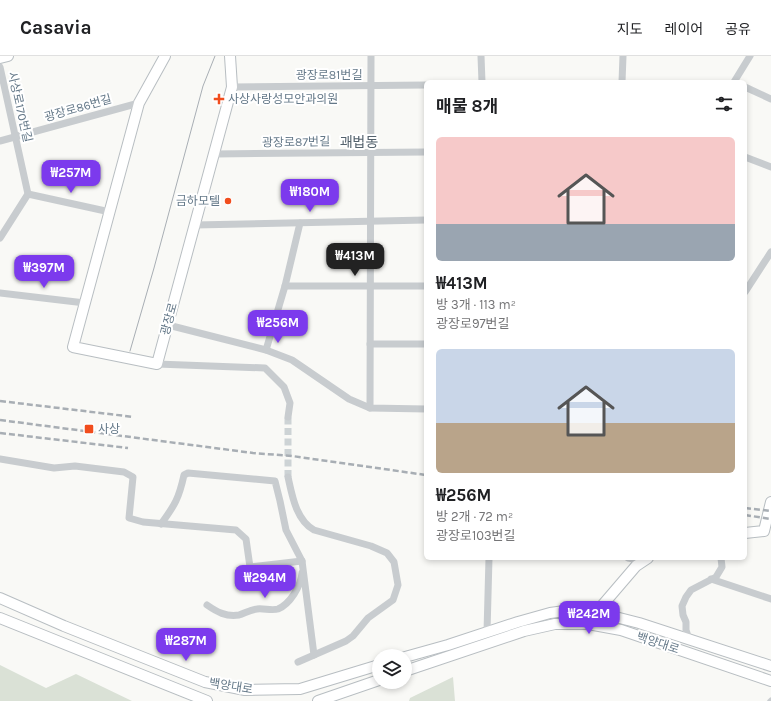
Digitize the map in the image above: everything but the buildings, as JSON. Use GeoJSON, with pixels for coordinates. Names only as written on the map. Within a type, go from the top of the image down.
{"type":"FeatureCollection","features":[{"type":"Feature","properties":{"kind":"main road"},"geometry":{"type":"LineString","coordinates":[[0,58],[8,56]]}},
{"type":"Feature","properties":{"kind":"main road"},"geometry":{"type":"LineString","coordinates":[[157,364],[73,347],[139,103],[165,56]]}},
{"type":"Feature","properties":{"kind":"main road","name":"광장로"},"geometry":{"type":"LineString","coordinates":[[157,364],[232,87],[230,56]]}},
{"type":"Feature","properties":{"kind":"main road"},"geometry":{"type":"LineString","coordinates":[[747,533],[767,532],[771,502]]}},
{"type":"Feature","properties":{"kind":"main road"},"geometry":{"type":"LineString","coordinates":[[588,624],[596,612],[636,566],[646,560]]}},
{"type":"Feature","properties":{"kind":"main road","name":"백양대로"},"geometry":{"type":"LineString","coordinates":[[0,598],[64,626],[205,682],[226,687],[245,690],[300,688],[372,667]]}},
{"type":"Feature","properties":{"kind":"main road","name":"백양대로"},"geometry":{"type":"LineString","coordinates":[[412,655],[550,613],[572,610],[596,612],[639,623],[771,666]]}},
{"type":"Feature","properties":{"kind":"main road","name":"백양대로"},"geometry":{"type":"LineString","coordinates":[[0,618],[207,701]]}},
{"type":"Feature","properties":{"kind":"main road","name":"백양대로"},"geometry":{"type":"LineString","coordinates":[[412,669],[524,631],[555,624],[588,624],[621,630],[771,681]]}},
{"type":"Feature","properties":{"kind":"main road"},"geometry":{"type":"LineString","coordinates":[[318,701],[372,682]]}},
{"type":"Feature","properties":{"kind":"street"},"geometry":{"type":"LineString","coordinates":[[370,408],[371,56]]}},
{"type":"Feature","properties":{"kind":"street"},"geometry":{"type":"LineString","coordinates":[[481,56],[482,80]]}},
{"type":"Feature","properties":{"kind":"street"},"geometry":{"type":"LineString","coordinates":[[622,80],[623,56]]}},
{"type":"Feature","properties":{"kind":"street"},"geometry":{"type":"LineString","coordinates":[[735,80],[750,56]]}},
{"type":"Feature","properties":{"kind":"street","name":"사상로170번길"},"geometry":{"type":"LineString","coordinates":[[0,67],[28,194]]}},
{"type":"Feature","properties":{"kind":"street","name":"광장로81번길"},"geometry":{"type":"LineString","coordinates":[[232,87],[424,85]]}},
{"type":"Feature","properties":{"kind":"street"},"geometry":{"type":"LineString","coordinates":[[747,88],[771,99]]}},
{"type":"Feature","properties":{"kind":"street","name":"광장로86번길"},"geometry":{"type":"LineString","coordinates":[[0,141],[139,103]]}},
{"type":"Feature","properties":{"kind":"street","name":"광장로87번길"},"geometry":{"type":"LineString","coordinates":[[214,154],[424,152]]}},
{"type":"Feature","properties":{"kind":"street"},"geometry":{"type":"LineString","coordinates":[[747,158],[771,167]]}},
{"type":"Feature","properties":{"kind":"street"},"geometry":{"type":"LineString","coordinates":[[0,238],[28,194],[110,212]]}},
{"type":"Feature","properties":{"kind":"street"},"geometry":{"type":"LineString","coordinates":[[194,225],[424,220]]}},
{"type":"Feature","properties":{"kind":"street"},"geometry":{"type":"LineString","coordinates":[[266,350],[285,286],[300,222]]}},
{"type":"Feature","properties":{"kind":"street"},"geometry":{"type":"LineString","coordinates":[[747,288],[771,252]]}},
{"type":"Feature","properties":{"kind":"street"},"geometry":{"type":"LineString","coordinates":[[285,286],[424,286]]}},
{"type":"Feature","properties":{"kind":"street"},"geometry":{"type":"LineString","coordinates":[[0,292],[85,304]]}},
{"type":"Feature","properties":{"kind":"street"},"geometry":{"type":"LineString","coordinates":[[168,326],[266,350],[292,360],[349,399],[370,408],[424,409]]}},
{"type":"Feature","properties":{"kind":"street"},"geometry":{"type":"LineString","coordinates":[[370,344],[424,344]]}},
{"type":"Feature","properties":{"kind":"street"},"geometry":{"type":"LineString","coordinates":[[157,364],[265,368],[284,387],[290,403],[288,417]]}},
{"type":"Feature","properties":{"kind":"street"},"geometry":{"type":"LineString","coordinates":[[0,459],[54,468],[75,466],[124,472],[133,477],[129,518],[143,522],[236,530],[246,539],[250,567],[302,561]]}},
{"type":"Feature","properties":{"kind":"street"},"geometry":{"type":"LineString","coordinates":[[161,524],[176,503],[181,491],[184,475],[188,473],[275,481],[286,530],[302,561],[314,655]]}},
{"type":"Feature","properties":{"kind":"street"},"geometry":{"type":"LineString","coordinates":[[288,477],[295,505],[307,526],[314,530],[387,552],[394,562],[398,585],[393,600],[368,618],[353,636],[346,641],[298,662]]}},
{"type":"Feature","properties":{"kind":"street"},"geometry":{"type":"LineString","coordinates":[[487,632],[491,560]]}},
{"type":"Feature","properties":{"kind":"street","name":"백양대로"},"geometry":{"type":"LineString","coordinates":[[689,640],[682,606],[691,590],[716,577],[722,567],[721,560]]}},
{"type":"Feature","properties":{"kind":"street"},"geometry":{"type":"LineString","coordinates":[[207,605],[227,615],[239,614],[261,608],[278,609],[288,602],[302,577],[302,561]]}},
{"type":"Feature","properties":{"kind":"street"},"geometry":{"type":"LineString","coordinates":[[711,579],[771,599]]}},
{"type":"Feature","properties":{"kind":"shaded area"},"geometry":{"type":"Polygon","coordinates":[[[0,665],[46,688],[76,674],[132,701],[0,701],[0,665]]]}},
{"type":"Feature","properties":{"kind":"shaded area"},"geometry":{"type":"Polygon","coordinates":[[[453,677],[455,701],[409,701],[410,698],[453,677]]]}},
{"type":"Feature","properties":{"kind":"tunnel"},"geometry":{"type":"LineString","coordinates":[[288,417],[288,477]]}},
{"type":"Feature","properties":{"kind":"tram line"},"geometry":{"type":"LineString","coordinates":[[130,351],[203,86],[215,56]]}},
{"type":"Feature","properties":{"kind":"railway"},"geometry":{"type":"LineString","coordinates":[[0,401],[134,417]]}},
{"type":"Feature","properties":{"kind":"railway"},"geometry":{"type":"LineString","coordinates":[[0,420],[253,453],[292,456],[424,475]]}},
{"type":"Feature","properties":{"kind":"railway"},"geometry":{"type":"LineString","coordinates":[[0,433],[128,448]]}},
{"type":"Feature","properties":{"kind":"railway"},"geometry":{"type":"LineString","coordinates":[[747,508],[771,511]]}},
{"type":"Feature","properties":{"kind":"railway"},"geometry":{"type":"LineString","coordinates":[[747,515],[771,519]]}},
{"type":"Feature","properties":{"kind":"place","name":"사상사랑성모안과의원"},"geometry":{"type":"Point","coordinates":[219,99]}},
{"type":"Feature","properties":{"kind":"place","name":"금하모텔"},"geometry":{"type":"Point","coordinates":[228,201]}},
{"type":"Feature","properties":{"kind":"place","name":"사상"},"geometry":{"type":"Point","coordinates":[89,429]}},
{"type":"Feature","properties":{"kind":"district","name":"괘법동"},"geometry":{"type":"Point","coordinates":[359,142]}}]}
